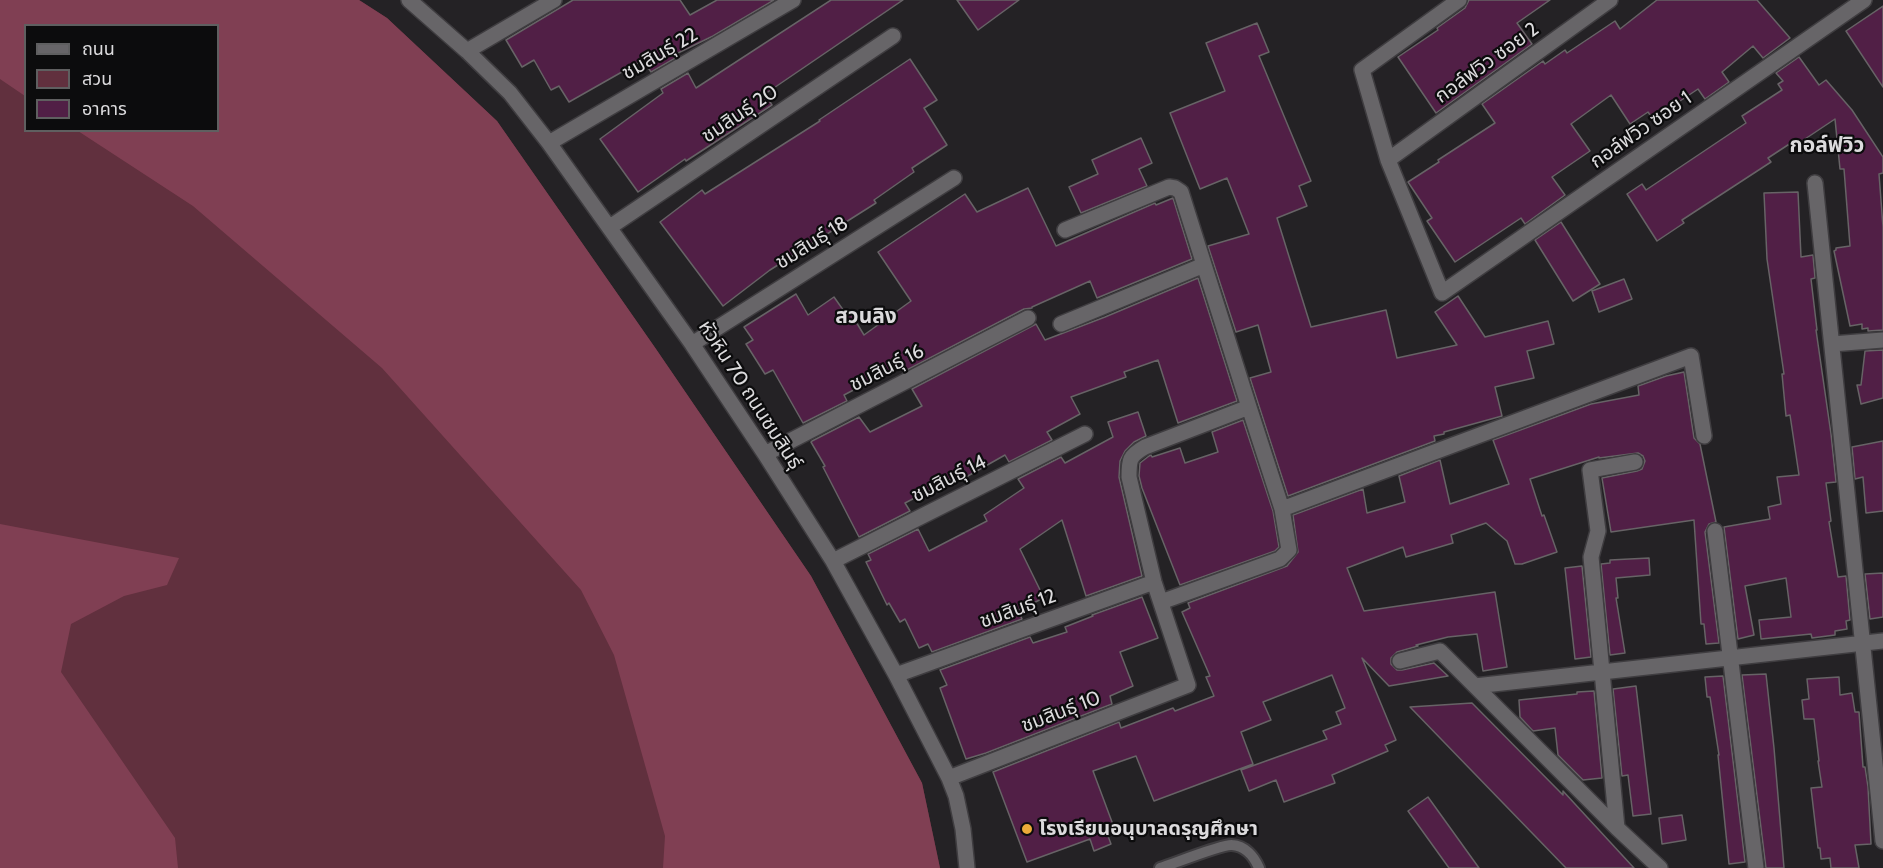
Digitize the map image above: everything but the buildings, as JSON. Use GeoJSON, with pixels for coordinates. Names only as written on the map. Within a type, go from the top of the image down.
{"type":"FeatureCollection","features":[{"type":"Feature","properties":{"kind":"street","name":"หัวหิน 70 ถนนชมสินธุ์"},"geometry":{"type":"LineString","coordinates":[[409,0],[510,93],[610,227],[765,454],[833,561],[896,675],[949,778],[956,796],[963,829],[967,868]]}},
{"type":"Feature","properties":{"kind":"street"},"geometry":{"type":"LineString","coordinates":[[467,51],[554,0]]}},
{"type":"Feature","properties":{"kind":"street","name":"ชมสินธุ์ 22"},"geometry":{"type":"LineString","coordinates":[[549,143],[793,0]]}},
{"type":"Feature","properties":{"kind":"street"},"geometry":{"type":"LineString","coordinates":[[1388,160],[1362,70],[1459,0]]}},
{"type":"Feature","properties":{"kind":"street","name":"กอล์ฟวิว ซอย 2"},"geometry":{"type":"LineString","coordinates":[[1388,160],[1611,0]]}},
{"type":"Feature","properties":{"kind":"street","name":"กอล์ฟวิว ซอย 1"},"geometry":{"type":"LineString","coordinates":[[1388,160],[1442,293],[1864,0]]}},
{"type":"Feature","properties":{"kind":"street","name":"ชมสินธุ์ 20"},"geometry":{"type":"LineString","coordinates":[[610,227],[892,36]]}},
{"type":"Feature","properties":{"kind":"street","name":"ชมสินธุ์ 18"},"geometry":{"type":"LineString","coordinates":[[692,344],[954,178]]}},
{"type":"Feature","properties":{"kind":"street"},"geometry":{"type":"LineString","coordinates":[[1815,183],[1883,841]]}},
{"type":"Feature","properties":{"kind":"street"},"geometry":{"type":"LineString","coordinates":[[1065,230],[1169,187],[1181,192],[1282,509],[1289,550],[1280,559],[1161,602],[1154,582],[1129,477],[1129,462],[1133,454],[1145,447],[1249,406]]}},
{"type":"Feature","properties":{"kind":"street"},"geometry":{"type":"LineString","coordinates":[[1061,324],[1204,265]]}},
{"type":"Feature","properties":{"kind":"street","name":"ชมสินธุ์ 16"},"geometry":{"type":"LineString","coordinates":[[765,454],[1028,318]]}},
{"type":"Feature","properties":{"kind":"street"},"geometry":{"type":"LineString","coordinates":[[1832,344],[1883,340]]}},
{"type":"Feature","properties":{"kind":"street"},"geometry":{"type":"LineString","coordinates":[[1282,509],[1690,356],[1704,436]]}},
{"type":"Feature","properties":{"kind":"street","name":"ชมสินธุ์ 14"},"geometry":{"type":"LineString","coordinates":[[833,561],[1084,434]]}},
{"type":"Feature","properties":{"kind":"street"},"geometry":{"type":"LineString","coordinates":[[1617,828],[1600,672],[1591,557],[1598,531],[1590,470],[1635,462]]}},
{"type":"Feature","properties":{"kind":"street"},"geometry":{"type":"LineString","coordinates":[[1715,531],[1755,868]]}},
{"type":"Feature","properties":{"kind":"street","name":"ชมสินธุ์ 12"},"geometry":{"type":"LineString","coordinates":[[896,675],[1154,582]]}},
{"type":"Feature","properties":{"kind":"street","name":"ชมสินธุ์ 10"},"geometry":{"type":"LineString","coordinates":[[949,778],[1188,685],[1161,602]]}},
{"type":"Feature","properties":{"kind":"street"},"geometry":{"type":"LineString","coordinates":[[1475,686],[1883,641]]}},
{"type":"Feature","properties":{"kind":"street"},"geometry":{"type":"LineString","coordinates":[[1400,661],[1440,651],[1660,868]]}},
{"type":"Feature","properties":{"kind":"lane"},"geometry":{"type":"LineString","coordinates":[[1160,868],[1230,845],[1246,849],[1259,868]]}},
{"type":"Feature","properties":{"kind":"green space"},"geometry":{"type":"Polygon","coordinates":[[[0,0],[359,0],[387,18],[497,121],[811,576],[922,783],[940,868],[0,868],[0,0]]]}},
{"type":"Feature","properties":{"kind":"shaded area"},"geometry":{"type":"Polygon","coordinates":[[[0,0],[359,0],[387,18],[497,121],[811,576],[922,783],[940,868],[663,868],[665,836],[614,655],[581,590],[382,368],[193,206],[80,132],[219,132],[219,24],[24,24],[24,95],[0,79],[0,0]]]}},
{"type":"Feature","properties":{"kind":"shaded area"},"geometry":{"type":"Polygon","coordinates":[[[0,524],[179,558],[167,585],[124,596],[71,624],[61,672],[175,838],[178,868],[0,868],[0,524]]]}},
{"type":"Feature","properties":{"kind":"place","name":"โรงเรียนอนุบาลดรุญศึกษา"},"geometry":{"type":"Point","coordinates":[1027,829]}},
{"type":"Feature","properties":{"kind":"district","name":"กอล์ฟวิว"},"geometry":{"type":"Point","coordinates":[1827,146]}},
{"type":"Feature","properties":{"kind":"district","name":"สวนลิง"},"geometry":{"type":"Point","coordinates":[866,317]}}]}
